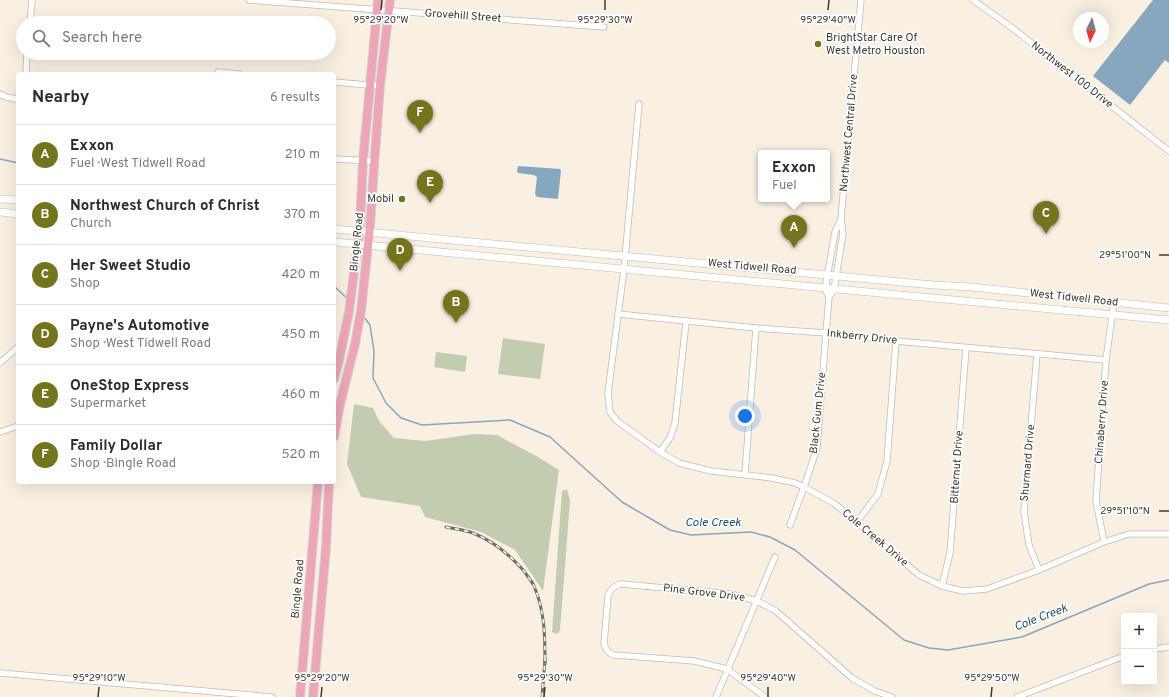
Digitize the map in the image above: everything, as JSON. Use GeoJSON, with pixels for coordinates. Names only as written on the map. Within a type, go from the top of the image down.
{"type":"FeatureCollection","features":[{"type":"Feature","properties":{"kind":"main road","name":"Bingle Road"},"geometry":{"type":"LineString","coordinates":[[336,372],[346,327],[358,245],[362,207],[363,160],[369,85],[378,0]]}},
{"type":"Feature","properties":{"kind":"main road","name":"Bingle Road"},"geometry":{"type":"LineString","coordinates":[[336,426],[357,333],[363,298],[380,86],[390,0]]}},
{"type":"Feature","properties":{"kind":"main road"},"geometry":{"type":"LineString","coordinates":[[0,199],[16,200]]}},
{"type":"Feature","properties":{"kind":"main road"},"geometry":{"type":"LineString","coordinates":[[0,212],[16,214]]}},
{"type":"Feature","properties":{"kind":"main road","name":"West Tidwell Road"},"geometry":{"type":"LineString","coordinates":[[336,229],[933,285],[972,287],[1169,308]]}},
{"type":"Feature","properties":{"kind":"main road"},"geometry":{"type":"LineString","coordinates":[[463,241],[463,254]]}},
{"type":"Feature","properties":{"kind":"main road","name":"West Tidwell Road"},"geometry":{"type":"LineString","coordinates":[[336,242],[1169,320]]}},
{"type":"Feature","properties":{"kind":"main road"},"geometry":{"type":"LineString","coordinates":[[530,260],[531,247]]}},
{"type":"Feature","properties":{"kind":"main road"},"geometry":{"type":"LineString","coordinates":[[972,287],[972,301]]}},
{"type":"Feature","properties":{"kind":"main road"},"geometry":{"type":"LineString","coordinates":[[339,361],[350,364]]}},
{"type":"Feature","properties":{"kind":"main road","name":"Bingle Road"},"geometry":{"type":"LineString","coordinates":[[300,697],[318,484]]}},
{"type":"Feature","properties":{"kind":"main road"},"geometry":{"type":"LineString","coordinates":[[313,697],[326,547],[329,484]]}},
{"type":"Feature","properties":{"kind":"main road"},"geometry":{"type":"LineString","coordinates":[[309,586],[322,586]]}},
{"type":"Feature","properties":{"kind":"street"},"geometry":{"type":"LineString","coordinates":[[31,16],[32,0]]}},
{"type":"Feature","properties":{"kind":"street","name":"Grovehill Street"},"geometry":{"type":"LineString","coordinates":[[249,0],[604,27]]}},
{"type":"Feature","properties":{"kind":"street","name":"Northwest Central Drive"},"geometry":{"type":"LineString","coordinates":[[834,289],[843,234],[841,218],[861,0]]}},
{"type":"Feature","properties":{"kind":"street","name":"Northwest 100 Drive"},"geometry":{"type":"LineString","coordinates":[[973,0],[1011,27],[1169,151]]}},
{"type":"Feature","properties":{"kind":"street"},"geometry":{"type":"LineString","coordinates":[[26,72],[27,60]]}},
{"type":"Feature","properties":{"kind":"street"},"geometry":{"type":"LineString","coordinates":[[336,82],[380,86]]}},
{"type":"Feature","properties":{"kind":"street"},"geometry":{"type":"LineString","coordinates":[[0,94],[6,98],[16,98]]}},
{"type":"Feature","properties":{"kind":"street","name":"Cole Creek Drive"},"geometry":{"type":"LineString","coordinates":[[639,104],[624,269],[608,393],[610,412],[618,421],[660,452],[679,463],[711,471],[772,478],[795,483],[804,487],[835,504],[919,575],[942,586],[963,591],[986,589],[1039,570],[1104,542],[1129,534],[1169,534]]}},
{"type":"Feature","properties":{"kind":"street"},"geometry":{"type":"LineString","coordinates":[[336,159],[374,161]]}},
{"type":"Feature","properties":{"kind":"street","name":"Northwest Central Drive"},"geometry":{"type":"LineString","coordinates":[[825,289],[835,232],[841,218]]}},
{"type":"Feature","properties":{"kind":"street"},"geometry":{"type":"LineString","coordinates":[[825,289],[830,297]]}},
{"type":"Feature","properties":{"kind":"street","name":"Black Gum Drive"},"geometry":{"type":"LineString","coordinates":[[790,524],[804,487],[816,448],[830,297],[834,289]]}},
{"type":"Feature","properties":{"kind":"street","name":"Chinaberry Drive"},"geometry":{"type":"LineString","coordinates":[[1104,542],[1096,501],[1106,360],[1114,302]]}},
{"type":"Feature","properties":{"kind":"street","name":"Inkberry Drive"},"geometry":{"type":"LineString","coordinates":[[618,314],[686,322],[826,333],[966,348],[1106,360]]}},
{"type":"Feature","properties":{"kind":"street"},"geometry":{"type":"LineString","coordinates":[[660,452],[670,438],[675,422],[686,322]]}},
{"type":"Feature","properties":{"kind":"street"},"geometry":{"type":"LineString","coordinates":[[745,474],[756,328]]}},
{"type":"Feature","properties":{"kind":"street"},"geometry":{"type":"LineString","coordinates":[[858,522],[878,494],[887,461],[896,341]]}},
{"type":"Feature","properties":{"kind":"street","name":"Bitternut Drive"},"geometry":{"type":"LineString","coordinates":[[942,586],[950,553],[966,348]]}},
{"type":"Feature","properties":{"kind":"street"},"geometry":{"type":"LineString","coordinates":[[0,363],[16,349]]}},
{"type":"Feature","properties":{"kind":"street","name":"Shurmard Drive"},"geometry":{"type":"LineString","coordinates":[[1037,354],[1024,511],[1030,545],[1039,570]]}},
{"type":"Feature","properties":{"kind":"street"},"geometry":{"type":"LineString","coordinates":[[0,432],[16,427]]}},
{"type":"Feature","properties":{"kind":"street"},"geometry":{"type":"LineString","coordinates":[[716,697],[775,557]]}},
{"type":"Feature","properties":{"kind":"street","name":"Pine Grove Drive"},"geometry":{"type":"LineString","coordinates":[[727,669],[694,661],[614,655],[609,653],[604,644],[605,618],[609,590],[621,584],[731,594],[757,601],[776,610],[852,678],[875,691],[892,697]]}},
{"type":"Feature","properties":{"kind":"street"},"geometry":{"type":"LineString","coordinates":[[1157,649],[1169,647]]}},
{"type":"Feature","properties":{"kind":"street"},"geometry":{"type":"LineString","coordinates":[[1016,697],[1121,657]]}},
{"type":"Feature","properties":{"kind":"street"},"geometry":{"type":"LineString","coordinates":[[727,669],[765,697]]}},
{"type":"Feature","properties":{"kind":"street"},"geometry":{"type":"LineString","coordinates":[[0,673],[272,697]]}},
{"type":"Feature","properties":{"kind":"green space"},"geometry":{"type":"Polygon","coordinates":[[[503,338],[545,344],[540,379],[498,374],[503,338]]]}},
{"type":"Feature","properties":{"kind":"green space"},"geometry":{"type":"Polygon","coordinates":[[[436,352],[467,356],[465,372],[434,367],[436,352]]]}},
{"type":"Feature","properties":{"kind":"green space"},"geometry":{"type":"Polygon","coordinates":[[[354,404],[373,408],[379,421],[394,438],[425,441],[475,434],[497,435],[559,470],[543,591],[515,550],[481,532],[425,517],[420,506],[361,497],[347,464],[354,404]]]}},
{"type":"Feature","properties":{"kind":"green space"},"geometry":{"type":"Polygon","coordinates":[[[567,489],[570,501],[560,630],[557,634],[552,632],[562,491],[567,489]]]}},
{"type":"Feature","properties":{"kind":"water"},"geometry":{"type":"Polygon","coordinates":[[[1153,0],[1169,0],[1169,63],[1165,60],[1130,105],[1093,76],[1153,0]]]}},
{"type":"Feature","properties":{"kind":"water"},"geometry":{"type":"Polygon","coordinates":[[[518,166],[560,169],[558,199],[537,197],[535,194],[537,177],[534,175],[518,173],[518,166]]]}},
{"type":"Feature","properties":{"kind":"waterway","name":"Cole Creek"},"geometry":{"type":"LineString","coordinates":[[0,159],[16,163]]}},
{"type":"Feature","properties":{"kind":"waterway","name":"Cole Creek"},"geometry":{"type":"LineString","coordinates":[[336,288],[348,299]]}},
{"type":"Feature","properties":{"kind":"waterway","name":"Cole Creek"},"geometry":{"type":"LineString","coordinates":[[364,317],[370,325],[374,351],[373,378],[386,403],[401,418],[422,425],[510,420],[550,437],[622,502],[670,530],[691,535],[751,532],[770,537],[795,550],[904,640],[929,648],[948,650],[1022,637],[1149,584],[1169,580]]}},
{"type":"Feature","properties":{"kind":"railway"},"geometry":{"type":"LineString","coordinates":[[446,527],[470,532],[480,536],[507,554],[524,571],[533,584],[538,595],[544,634],[545,664]]}},
{"type":"Feature","properties":{"kind":"railway"},"geometry":{"type":"LineString","coordinates":[[542,697],[545,659]]}},
{"type":"Feature","properties":{"kind":"place","name":"BrightStar Care Of West Metro Houston"},"geometry":{"type":"Point","coordinates":[818,44]}},
{"type":"Feature","properties":{"kind":"place","name":"Family Dollar"},"geometry":{"type":"Point","coordinates":[420,133]}},
{"type":"Feature","properties":{"kind":"place","name":"Mobil"},"geometry":{"type":"Point","coordinates":[402,199]}},
{"type":"Feature","properties":{"kind":"place","name":"OneStop Express"},"geometry":{"type":"Point","coordinates":[430,203]}},
{"type":"Feature","properties":{"kind":"place","name":"Her Sweet Studio"},"geometry":{"type":"Point","coordinates":[1046,234]}},
{"type":"Feature","properties":{"kind":"place","name":"Exxon"},"geometry":{"type":"Point","coordinates":[794,248]}},
{"type":"Feature","properties":{"kind":"place","name":"Payne's Automotive"},"geometry":{"type":"Point","coordinates":[400,271]}},
{"type":"Feature","properties":{"kind":"place","name":"Northwest Church of Christ"},"geometry":{"type":"Point","coordinates":[456,323]}}]}
